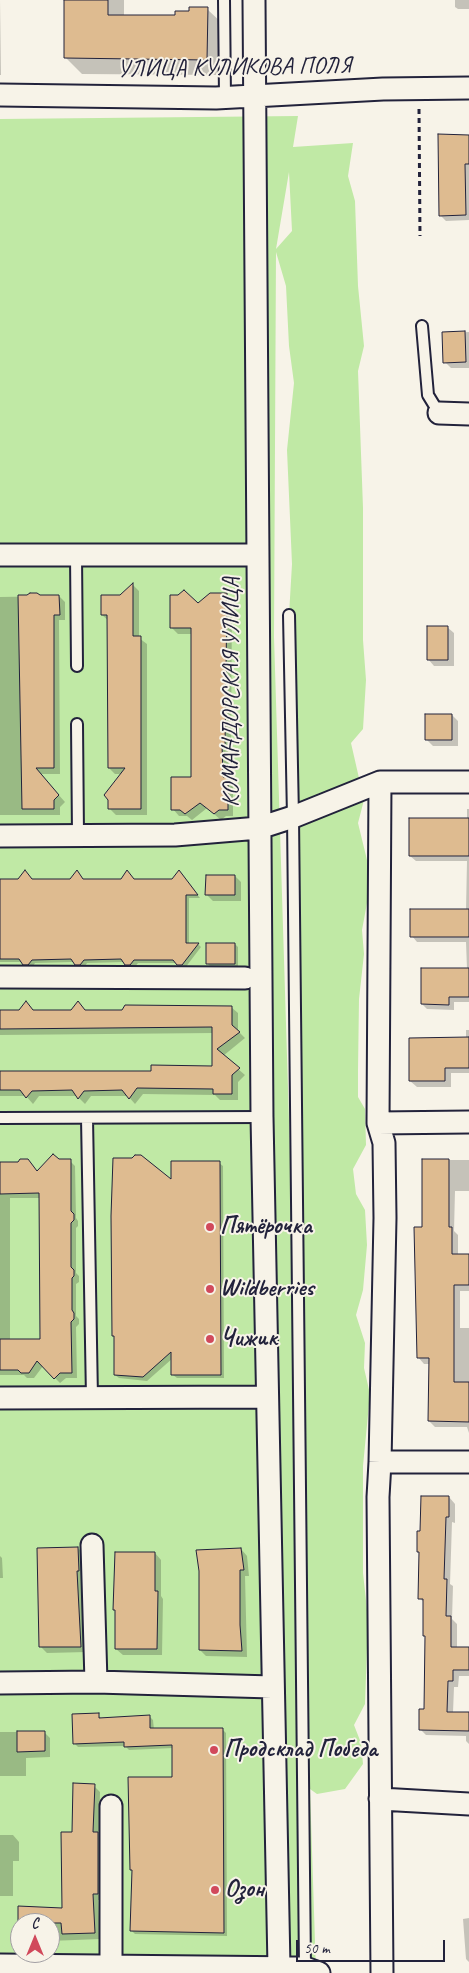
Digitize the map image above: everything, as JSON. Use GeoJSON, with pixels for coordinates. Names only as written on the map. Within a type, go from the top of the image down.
{"type":"FeatureCollection","features":[{"type":"Feature","properties":{"kind":"street","name":"КОМАНДОРСКАЯ УЛИЦА"},"geometry":{"type":"LineString","coordinates":[[254,0],[262,1117],[266,1398],[279,1968]]}},
{"type":"Feature","properties":{"kind":"street","name":"УЛИЦА КУЛИКОВА ПОЛЯ"},"geometry":{"type":"LineString","coordinates":[[0,95],[216,98],[469,88]]}},
{"type":"Feature","properties":{"kind":"street"},"geometry":{"type":"LineString","coordinates":[[439,413],[469,414]]}},
{"type":"Feature","properties":{"kind":"street"},"geometry":{"type":"LineString","coordinates":[[0,555],[257,555]]}},
{"type":"Feature","properties":{"kind":"street"},"geometry":{"type":"LineString","coordinates":[[380,782],[378,1123],[384,1143],[385,1218],[378,1497],[382,1973]]}},
{"type":"Feature","properties":{"kind":"street"},"geometry":{"type":"LineString","coordinates":[[0,836],[175,835],[259,828],[293,817],[380,782],[469,782]]}},
{"type":"Feature","properties":{"kind":"street"},"geometry":{"type":"LineString","coordinates":[[0,978],[245,978]]}},
{"type":"Feature","properties":{"kind":"street"},"geometry":{"type":"LineString","coordinates":[[378,1123],[469,1122]]}},
{"type":"Feature","properties":{"kind":"street"},"geometry":{"type":"LineString","coordinates":[[0,1398],[266,1398]]}},
{"type":"Feature","properties":{"kind":"street"},"geometry":{"type":"LineString","coordinates":[[380,1462],[469,1462]]}},
{"type":"Feature","properties":{"kind":"street"},"geometry":{"type":"LineString","coordinates":[[92,1545],[96,1682]]}},
{"type":"Feature","properties":{"kind":"street"},"geometry":{"type":"LineString","coordinates":[[0,1683],[96,1682],[272,1687]]}},
{"type":"Feature","properties":{"kind":"street"},"geometry":{"type":"LineString","coordinates":[[380,1799],[469,1804]]}},
{"type":"Feature","properties":{"kind":"street"},"geometry":{"type":"LineString","coordinates":[[111,1806],[111,1966]]}},
{"type":"Feature","properties":{"kind":"street"},"geometry":{"type":"LineString","coordinates":[[0,1965],[312,1970]]}},
{"type":"Feature","properties":{"kind":"lane"},"geometry":{"type":"LineString","coordinates":[[224,0],[225,97]]}},
{"type":"Feature","properties":{"kind":"lane"},"geometry":{"type":"LineString","coordinates":[[422,326],[428,395],[439,413]]}},
{"type":"Feature","properties":{"kind":"lane"},"geometry":{"type":"LineString","coordinates":[[76,555],[77,666]]}},
{"type":"Feature","properties":{"kind":"lane"},"geometry":{"type":"LineString","coordinates":[[289,615],[312,1970]]}},
{"type":"Feature","properties":{"kind":"lane"},"geometry":{"type":"LineString","coordinates":[[77,724],[78,835]]}},
{"type":"Feature","properties":{"kind":"lane"},"geometry":{"type":"LineString","coordinates":[[0,1118],[262,1117]]}},
{"type":"Feature","properties":{"kind":"lane"},"geometry":{"type":"LineString","coordinates":[[87,1118],[92,1398]]}},
{"type":"Feature","properties":{"kind":"path"},"geometry":{"type":"LineString","coordinates":[[419,89],[420,236]]}},
{"type":"Feature","properties":{"kind":"green space"},"geometry":{"type":"Polygon","coordinates":[[[298,116],[293,147],[353,143],[348,176],[355,201],[358,286],[364,346],[358,371],[363,508],[363,640],[366,680],[363,729],[351,743],[364,800],[358,823],[367,860],[367,903],[362,930],[364,954],[359,999],[358,1070],[358,1097],[365,1109],[366,1145],[353,1169],[356,1194],[365,1210],[367,1245],[363,1290],[356,1315],[365,1343],[364,1368],[370,1394],[363,1466],[363,1573],[368,1619],[365,1704],[354,1725],[361,1743],[363,1764],[345,1789],[317,1794],[310,1789],[316,1973],[0,1973],[0,119],[298,116]],[[289,172],[276,249],[292,231],[289,172]],[[276,252],[274,637],[296,1346],[291,1005],[299,862],[293,817],[289,615],[292,564],[287,450],[294,383],[289,346],[286,286],[276,252]]]}},
{"type":"Feature","properties":{"kind":"building"},"geometry":{"type":"Polygon","coordinates":[[[64,0],[108,0],[108,15],[175,15],[175,11],[189,11],[189,7],[208,7],[207,60],[64,58],[64,0]]]}},
{"type":"Feature","properties":{"kind":"building"},"geometry":{"type":"Polygon","coordinates":[[[438,134],[469,135],[469,164],[465,164],[466,215],[439,216],[438,134]]]}},
{"type":"Feature","properties":{"kind":"building"},"geometry":{"type":"Polygon","coordinates":[[[465,331],[466,362],[443,363],[442,332],[465,331]]]}},
{"type":"Feature","properties":{"kind":"building"},"geometry":{"type":"Polygon","coordinates":[[[133,583],[133,636],[141,636],[141,809],[108,809],[108,800],[104,795],[125,768],[108,768],[107,615],[101,615],[101,595],[120,595],[133,583]]]}},
{"type":"Feature","properties":{"kind":"building"},"geometry":{"type":"Polygon","coordinates":[[[184,590],[198,603],[210,593],[227,593],[225,745],[222,745],[223,777],[228,777],[228,810],[219,810],[214,814],[200,803],[185,814],[180,810],[171,810],[171,777],[191,777],[191,628],[170,628],[170,595],[178,595],[184,590]]]}},
{"type":"Feature","properties":{"kind":"building"},"geometry":{"type":"Polygon","coordinates":[[[30,593],[59,595],[60,615],[54,615],[54,768],[36,768],[59,795],[54,800],[54,809],[22,809],[18,595],[30,593]]]}},
{"type":"Feature","properties":{"kind":"building"},"geometry":{"type":"Polygon","coordinates":[[[427,626],[448,626],[448,660],[427,660],[427,626]]]}},
{"type":"Feature","properties":{"kind":"building"},"geometry":{"type":"Polygon","coordinates":[[[425,714],[452,714],[452,740],[425,740],[425,714]]]}},
{"type":"Feature","properties":{"kind":"building"},"geometry":{"type":"Polygon","coordinates":[[[409,818],[469,818],[469,856],[409,856],[409,818]]]}},
{"type":"Feature","properties":{"kind":"building"},"geometry":{"type":"Polygon","coordinates":[[[25,870],[32,879],[70,879],[77,870],[83,879],[121,879],[127,870],[134,879],[172,879],[179,870],[198,895],[186,895],[186,943],[199,943],[182,965],[177,965],[173,960],[134,960],[130,965],[125,965],[121,959],[84,960],[80,965],[75,965],[71,959],[32,960],[28,965],[23,965],[19,959],[0,959],[0,879],[18,879],[25,870]]]}},
{"type":"Feature","properties":{"kind":"building"},"geometry":{"type":"Polygon","coordinates":[[[206,875],[235,875],[235,895],[205,895],[206,875]]]}},
{"type":"Feature","properties":{"kind":"building"},"geometry":{"type":"Polygon","coordinates":[[[410,909],[469,909],[469,937],[410,937],[410,909]]]}},
{"type":"Feature","properties":{"kind":"building"},"geometry":{"type":"Polygon","coordinates":[[[206,943],[235,943],[235,964],[206,964],[206,943]]]}},
{"type":"Feature","properties":{"kind":"building"},"geometry":{"type":"Polygon","coordinates":[[[421,968],[469,968],[469,997],[449,997],[449,1005],[421,1004],[421,968]]]}},
{"type":"Feature","properties":{"kind":"building"},"geometry":{"type":"Polygon","coordinates":[[[26,1001],[33,1010],[71,1010],[78,1001],[85,1010],[122,1010],[125,1005],[232,1006],[232,1025],[240,1032],[217,1049],[240,1068],[232,1075],[232,1094],[213,1094],[213,1089],[137,1088],[129,1099],[122,1090],[84,1091],[78,1099],[72,1090],[32,1091],[26,1098],[20,1090],[0,1090],[0,1071],[151,1071],[151,1065],[212,1066],[212,1027],[0,1029],[0,1010],[19,1010],[26,1001]]]}},
{"type":"Feature","properties":{"kind":"building"},"geometry":{"type":"Polygon","coordinates":[[[469,1037],[469,1068],[445,1068],[445,1081],[409,1081],[409,1038],[469,1037]]]}},
{"type":"Feature","properties":{"kind":"building"},"geometry":{"type":"Polygon","coordinates":[[[53,1154],[59,1159],[71,1159],[71,1211],[74,1214],[74,1220],[71,1223],[71,1267],[74,1270],[72,1278],[72,1310],[74,1319],[71,1322],[72,1373],[60,1373],[54,1379],[37,1361],[29,1373],[21,1373],[18,1370],[0,1370],[0,1339],[40,1339],[39,1193],[0,1194],[0,1162],[18,1162],[20,1159],[28,1159],[37,1171],[53,1154]]]}},
{"type":"Feature","properties":{"kind":"building"},"geometry":{"type":"Polygon","coordinates":[[[135,1155],[141,1155],[171,1179],[171,1161],[220,1161],[221,1375],[171,1375],[171,1352],[143,1377],[114,1375],[111,1216],[113,1158],[132,1158],[135,1155]]]}},
{"type":"Feature","properties":{"kind":"building"},"geometry":{"type":"Polygon","coordinates":[[[422,1159],[449,1159],[449,1227],[452,1227],[452,1254],[469,1254],[469,1285],[454,1285],[454,1382],[469,1382],[469,1422],[428,1421],[429,1358],[417,1358],[414,1227],[422,1227],[422,1159]]]}},
{"type":"Feature","properties":{"kind":"building"},"geometry":{"type":"Polygon","coordinates":[[[421,1496],[449,1496],[449,1517],[446,1517],[444,1579],[447,1579],[446,1616],[451,1616],[451,1647],[469,1647],[469,1670],[453,1670],[453,1681],[448,1681],[447,1712],[469,1712],[469,1731],[419,1730],[419,1709],[424,1709],[425,1636],[423,1636],[423,1599],[418,1599],[419,1552],[417,1552],[417,1531],[420,1531],[421,1496]]]}},
{"type":"Feature","properties":{"kind":"building"},"geometry":{"type":"Polygon","coordinates":[[[78,1547],[79,1571],[77,1571],[81,1647],[39,1647],[37,1548],[78,1547]]]}},
{"type":"Feature","properties":{"kind":"building"},"geometry":{"type":"Polygon","coordinates":[[[241,1548],[244,1570],[240,1570],[242,1651],[199,1650],[199,1571],[196,1550],[241,1548]]]}},
{"type":"Feature","properties":{"kind":"building"},"geometry":{"type":"Polygon","coordinates":[[[115,1552],[155,1552],[155,1591],[158,1591],[157,1649],[115,1649],[115,1610],[113,1610],[115,1552]]]}},
{"type":"Feature","properties":{"kind":"building"},"geometry":{"type":"Polygon","coordinates":[[[99,1713],[99,1718],[150,1715],[150,1728],[223,1728],[224,1933],[130,1931],[132,1870],[130,1870],[128,1777],[172,1777],[172,1745],[124,1747],[124,1742],[73,1744],[72,1714],[99,1713]]]}},
{"type":"Feature","properties":{"kind":"building"},"geometry":{"type":"Polygon","coordinates":[[[17,1731],[45,1731],[45,1751],[17,1752],[17,1731]]]}},
{"type":"Feature","properties":{"kind":"building"},"geometry":{"type":"Polygon","coordinates":[[[73,1783],[95,1784],[93,1832],[98,1832],[98,1894],[93,1894],[95,1933],[62,1934],[60,1913],[18,1913],[18,1906],[62,1908],[61,1832],[72,1832],[73,1783]]]}},
{"type":"Feature","properties":{"kind":"place","name":"Пятёрочка"},"geometry":{"type":"Point","coordinates":[210,1227]}},
{"type":"Feature","properties":{"kind":"place","name":"Wildberries"},"geometry":{"type":"Point","coordinates":[210,1289]}},
{"type":"Feature","properties":{"kind":"place","name":"Чижик"},"geometry":{"type":"Point","coordinates":[210,1339]}},
{"type":"Feature","properties":{"kind":"place","name":"Продсклад Победа"},"geometry":{"type":"Point","coordinates":[214,1750]}},
{"type":"Feature","properties":{"kind":"place","name":"Озон"},"geometry":{"type":"Point","coordinates":[215,1890]}}]}
